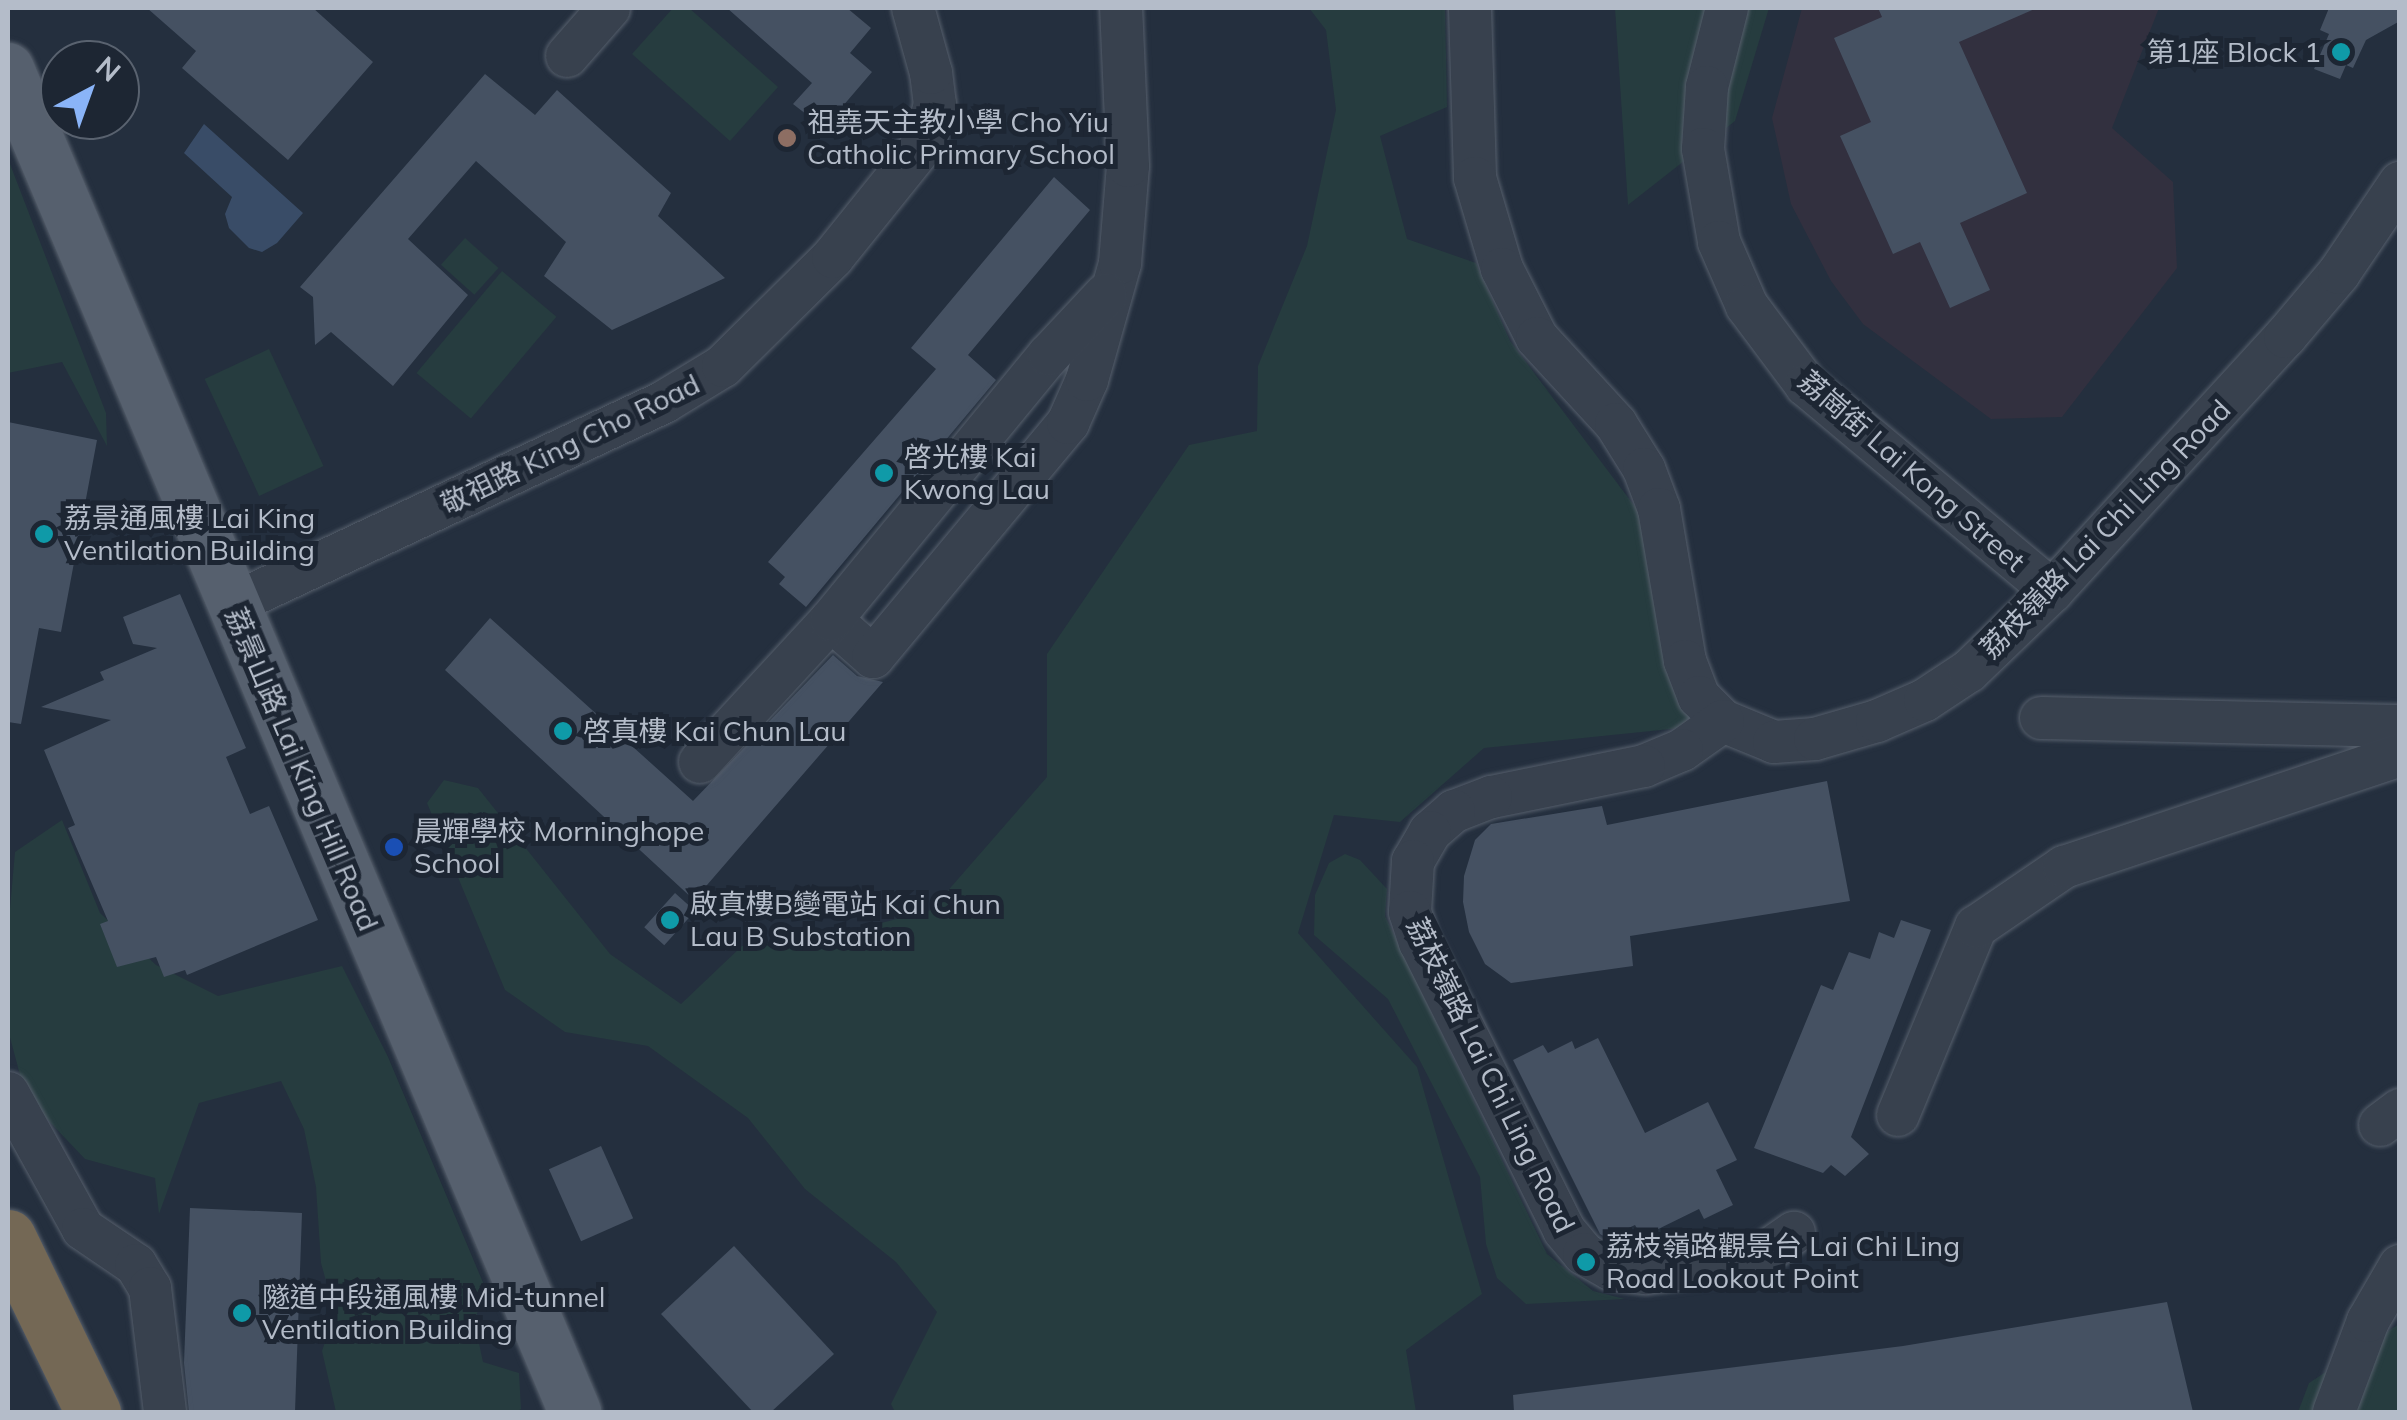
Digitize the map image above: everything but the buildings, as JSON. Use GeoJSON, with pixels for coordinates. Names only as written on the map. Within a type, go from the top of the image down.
{"type":"FeatureCollection","features":[{"type":"Feature","properties":{"kind":"highway"},"geometry":{"type":"LineString","coordinates":[[8,1236],[93,1412]]}},
{"type":"Feature","properties":{"kind":"main road","name":"荔景山路 Lai King Hill Road"},"geometry":{"type":"LineString","coordinates":[[8,69],[575,1412]]}},
{"type":"Feature","properties":{"kind":"street"},"geometry":{"type":"LineString","coordinates":[[567,56],[609,8]]}},
{"type":"Feature","properties":{"kind":"street","name":"敬祖路 King Cho Road"},"geometry":{"type":"LineString","coordinates":[[233,604],[664,402],[723,366],[833,257],[923,145],[935,105],[932,74],[913,8]]}},
{"type":"Feature","properties":{"kind":"street"},"geometry":{"type":"LineString","coordinates":[[831,620],[874,657],[1068,424],[1087,380],[1120,262],[1128,166],[1121,8]]}},
{"type":"Feature","properties":{"kind":"street"},"geometry":{"type":"LineString","coordinates":[[1470,8],[1472,148],[1490,236],[1514,297],[1538,338],[1616,424],[1644,469],[1659,509],[1685,661],[1699,697],[1723,721]]}},
{"type":"Feature","properties":{"kind":"street","name":"荔崗街 Lai Kong Street"},"geometry":{"type":"LineString","coordinates":[[1727,8],[1707,87],[1704,149],[1719,242],[1747,306],[1806,385],[2052,591]]}},
{"type":"Feature","properties":{"kind":"street","name":"荔枝嶺路 Lai Chi Ling Road"},"geometry":{"type":"LineString","coordinates":[[1794,1233],[1743,1261],[1646,1273],[1611,1269],[1584,1254],[1564,1230],[1420,942],[1410,912],[1413,861],[1430,832],[1454,811],[1491,797],[1644,766],[1682,750],[1723,721],[1754,738],[1794,742],[1877,721],[1925,700],[1969,671],[2052,591],[2314,304],[2400,183]]}},
{"type":"Feature","properties":{"kind":"street"},"geometry":{"type":"LineString","coordinates":[[700,762],[831,620],[1049,356],[1112,287]]}},
{"type":"Feature","properties":{"kind":"street"},"geometry":{"type":"LineString","coordinates":[[2042,718],[2400,726]]}},
{"type":"Feature","properties":{"kind":"street"},"geometry":{"type":"LineString","coordinates":[[1898,1115],[1976,927],[2064,867],[2400,755]]}},
{"type":"Feature","properties":{"kind":"street"},"geometry":{"type":"LineString","coordinates":[[8,1093],[82,1229],[136,1265],[150,1288],[165,1412]]}},
{"type":"Feature","properties":{"kind":"street"},"geometry":{"type":"LineString","coordinates":[[2334,1412],[2368,1321],[2400,1266]]}},
{"type":"Feature","properties":{"kind":"shaded area"},"geometry":{"type":"Polygon","coordinates":[[[1802,8],[2159,8],[2112,128],[2173,182],[2177,268],[2062,417],[1991,419],[1863,324],[1831,281],[1791,204],[1772,118],[1802,8]]]}},
{"type":"Feature","properties":{"kind":"green space"},"geometry":{"type":"Polygon","coordinates":[[[673,8],[689,8],[778,87],[730,141],[632,54],[673,8]]]}},
{"type":"Feature","properties":{"kind":"green space"},"geometry":{"type":"Polygon","coordinates":[[[1309,8],[1445,8],[1447,107],[1380,136],[1407,239],[1476,263],[1510,341],[1648,524],[1700,726],[1484,748],[1400,822],[1334,815],[1298,933],[1417,1067],[1482,1294],[1406,1350],[1416,1412],[895,1412],[891,1404],[937,1312],[896,1262],[805,1189],[748,1118],[648,1046],[565,1032],[505,990],[427,803],[444,780],[478,788],[610,954],[681,1004],[742,946],[843,933],[931,910],[1047,777],[1047,654],[1189,445],[1257,431],[1258,366],[1307,246],[1336,110],[1326,30],[1309,8]]]}},
{"type":"Feature","properties":{"kind":"green space"},"geometry":{"type":"Polygon","coordinates":[[[1615,8],[1769,8],[1735,121],[1628,205],[1615,8]]]}},
{"type":"Feature","properties":{"kind":"green space"},"geometry":{"type":"Polygon","coordinates":[[[8,159],[106,413],[107,446],[62,362],[8,373],[8,159]]]}},
{"type":"Feature","properties":{"kind":"green space"},"geometry":{"type":"Polygon","coordinates":[[[465,238],[498,268],[474,295],[441,265],[465,238]]]}},
{"type":"Feature","properties":{"kind":"green space"},"geometry":{"type":"Polygon","coordinates":[[[502,271],[556,317],[471,419],[417,373],[502,271]]]}},
{"type":"Feature","properties":{"kind":"green space"},"geometry":{"type":"Polygon","coordinates":[[[269,349],[324,466],[259,496],[205,379],[269,349]]]}},
{"type":"Feature","properties":{"kind":"green space"},"geometry":{"type":"Polygon","coordinates":[[[62,820],[100,913],[156,965],[218,996],[342,966],[388,1057],[487,1292],[474,1320],[483,1362],[519,1373],[521,1409],[336,1412],[322,1351],[335,1313],[321,1263],[316,1187],[304,1129],[281,1081],[199,1103],[159,1214],[155,1178],[85,1159],[26,1097],[8,1030],[8,931],[15,852],[62,820]]]}},
{"type":"Feature","properties":{"kind":"green space"},"geometry":{"type":"Polygon","coordinates":[[[1345,854],[1360,860],[1387,889],[1385,916],[1547,1254],[1593,1291],[1625,1299],[1526,1304],[1497,1278],[1486,1244],[1480,1177],[1388,999],[1314,935],[1315,895],[1329,863],[1345,854]]]}},
{"type":"Feature","properties":{"kind":"green space"},"geometry":{"type":"Polygon","coordinates":[[[2399,1324],[2399,1412],[2298,1412],[2309,1383],[2399,1324]]]}},
{"type":"Feature","properties":{"kind":"water"},"geometry":{"type":"Polygon","coordinates":[[[204,124],[303,213],[277,243],[262,252],[249,248],[229,228],[225,214],[232,197],[184,153],[204,124]]]}},
{"type":"Feature","properties":{"kind":"place","name":"第1座 Block 1"},"geometry":{"type":"Point","coordinates":[2341,52]}},
{"type":"Feature","properties":{"kind":"place","name":"祖堯天主教小學 Cho Yiu Catholic Primary School"},"geometry":{"type":"Point","coordinates":[787,138]}},
{"type":"Feature","properties":{"kind":"place","name":"啓光樓 Kai Kwong Lau"},"geometry":{"type":"Point","coordinates":[884,473]}},
{"type":"Feature","properties":{"kind":"place","name":"荔景通風樓 Lai King Ventilation Building"},"geometry":{"type":"Point","coordinates":[44,534]}},
{"type":"Feature","properties":{"kind":"place","name":"啓真樓 Kai Chun Lau"},"geometry":{"type":"Point","coordinates":[563,731]}},
{"type":"Feature","properties":{"kind":"place","name":"晨輝學校 Morninghope School"},"geometry":{"type":"Point","coordinates":[394,847]}},
{"type":"Feature","properties":{"kind":"place","name":"啟真樓B變電站 Kai Chun Lau B Substation"},"geometry":{"type":"Point","coordinates":[670,920]}},
{"type":"Feature","properties":{"kind":"place","name":"荔枝嶺路觀景台 Lai Chi Ling Road Lookout Point"},"geometry":{"type":"Point","coordinates":[1586,1262]}},
{"type":"Feature","properties":{"kind":"place","name":"隧道中段通風樓 Mid-tunnel Ventilation Building"},"geometry":{"type":"Point","coordinates":[242,1313]}}]}
